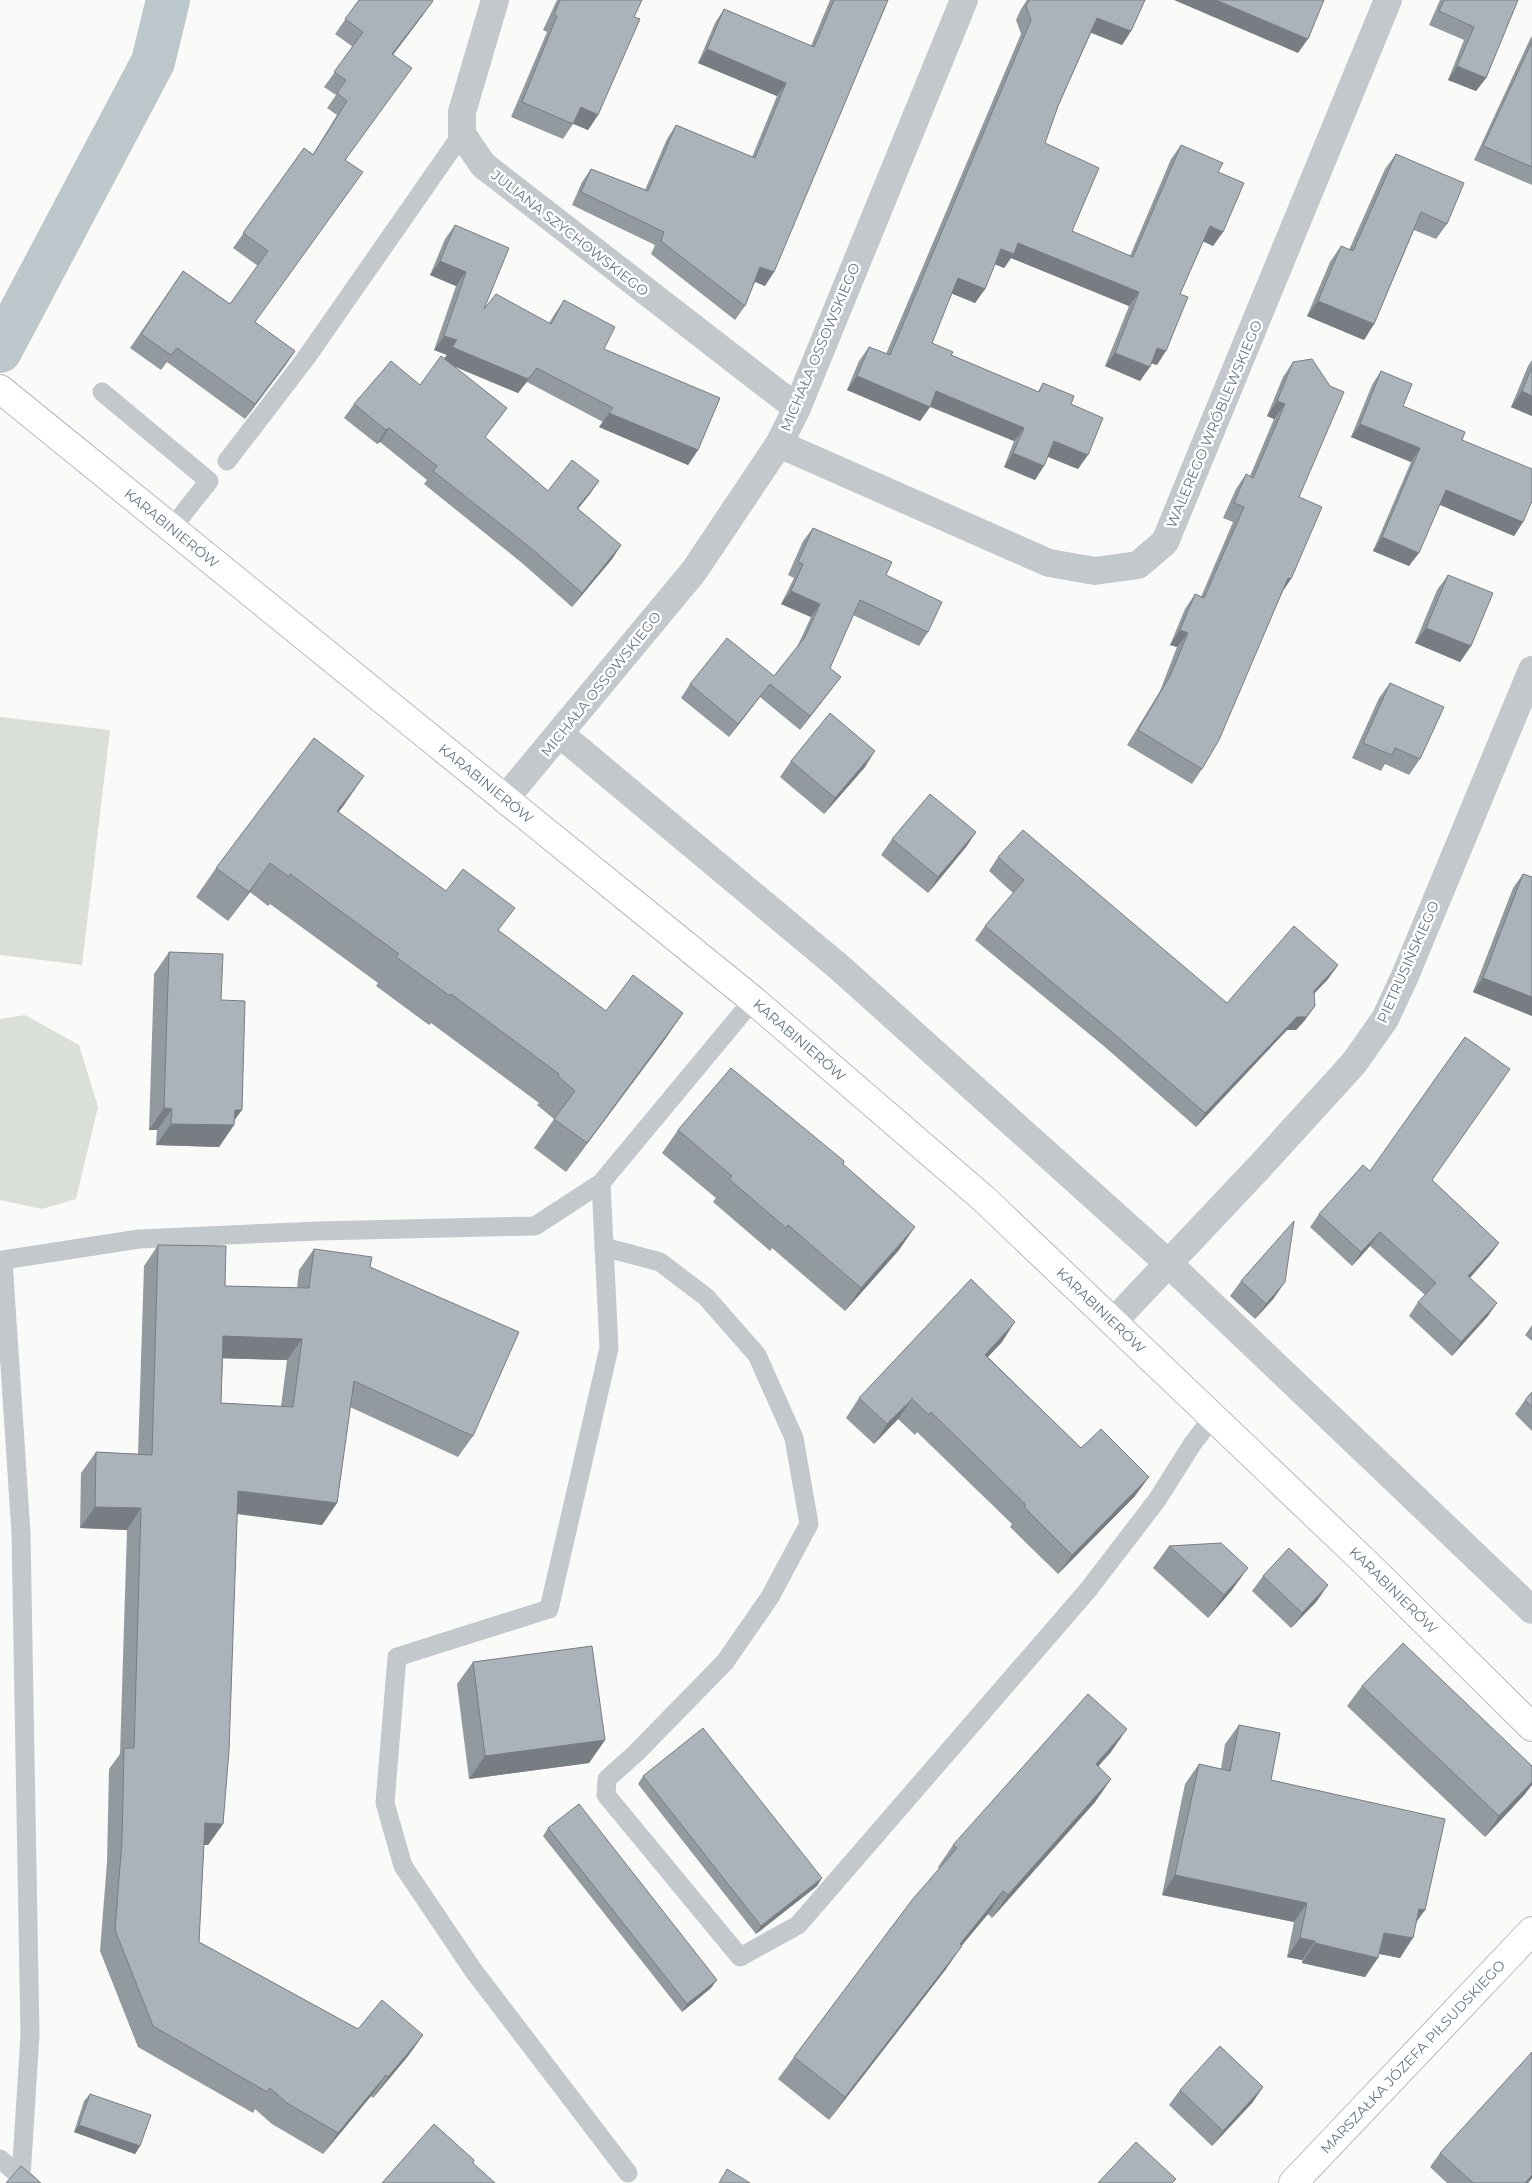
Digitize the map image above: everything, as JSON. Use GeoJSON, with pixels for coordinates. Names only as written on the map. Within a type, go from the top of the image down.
{"type":"FeatureCollection","features":[{"type":"Feature","properties":{"kind":"main road","name":"KARABINIERÓW"},"geometry":{"type":"LineString","coordinates":[[0,389],[504,800],[753,1000],[984,1199],[1214,1416],[1532,1727]]}},
{"type":"Feature","properties":{"kind":"main road","name":"MARSZAŁKA JÓZEFA PIŁSUDSKIEGO"},"geometry":{"type":"LineString","coordinates":[[1293,2183],[1532,1931]]}},
{"type":"Feature","properties":{"kind":"street"},"geometry":{"type":"LineString","coordinates":[[462,134],[462,112],[495,0]]}},
{"type":"Feature","properties":{"kind":"street","name":"MICHAŁA OSSOWSKIEGO"},"geometry":{"type":"LineString","coordinates":[[504,800],[694,571],[779,444],[796,408],[964,0]]}},
{"type":"Feature","properties":{"kind":"street","name":"WALEREGO WRÓBLEWSKIEGO"},"geometry":{"type":"LineString","coordinates":[[779,444],[1049,563],[1095,571],[1138,565],[1165,542],[1388,0]]}},
{"type":"Feature","properties":{"kind":"street","name":"JULIANA SZYCHOWSKIEGO"},"geometry":{"type":"LineString","coordinates":[[462,134],[483,165],[796,408]]}},
{"type":"Feature","properties":{"kind":"street","name":"PIETRUSIŃSKIEGO"},"geometry":{"type":"LineString","coordinates":[[1114,1321],[1354,1063],[1385,1019],[1405,976],[1532,670]]}},
{"type":"Feature","properties":{"kind":"street"},"geometry":{"type":"LineString","coordinates":[[560,734],[839,967],[1168,1263],[1532,1610]]}},
{"type":"Feature","properties":{"kind":"lane"},"geometry":{"type":"LineString","coordinates":[[226,461],[306,358],[462,134]]}},
{"type":"Feature","properties":{"kind":"lane"},"geometry":{"type":"LineString","coordinates":[[102,392],[209,481],[171,529]]}},
{"type":"Feature","properties":{"kind":"lane"},"geometry":{"type":"LineString","coordinates":[[25,2180],[30,2035],[21,1543],[3,1260],[139,1239],[318,1231],[535,1226],[601,1183],[753,1000]]}},
{"type":"Feature","properties":{"kind":"lane"},"geometry":{"type":"LineString","coordinates":[[601,1183],[609,1348],[548,1609],[397,1657],[385,1803],[403,1866],[473,1970],[628,2173]]}},
{"type":"Feature","properties":{"kind":"lane"},"geometry":{"type":"LineString","coordinates":[[604,1247],[660,1262],[706,1297],[757,1355],[794,1438],[809,1524],[774,1589],[725,1662],[608,1779],[606,1795],[740,1957],[798,1925],[1088,1590],[1156,1500],[1193,1443],[1214,1416]]}},
{"type":"Feature","properties":{"kind":"lane"},"geometry":{"type":"LineString","coordinates":[[0,2159],[25,2180]]}},
{"type":"Feature","properties":{"kind":"shaded area"},"geometry":{"type":"Polygon","coordinates":[[[0,717],[110,730],[82,965],[0,955],[0,717]]]}},
{"type":"Feature","properties":{"kind":"shaded area"},"geometry":{"type":"Polygon","coordinates":[[[25,1015],[79,1045],[98,1107],[76,1199],[42,1209],[0,1200],[0,1019],[25,1015]]]}},
{"type":"Feature","properties":{"kind":"building"},"geometry":{"type":"Polygon","coordinates":[[[359,0],[433,1],[392,54],[412,68],[345,160],[363,172],[255,322],[295,351],[255,404],[177,348],[171,355],[141,334],[183,271],[230,304],[268,251],[243,233],[304,148],[313,155],[347,101],[337,93],[346,80],[334,72],[363,32],[345,19],[359,0]]]}},
{"type":"Feature","properties":{"kind":"building"},"geometry":{"type":"Polygon","coordinates":[[[560,0],[642,0],[634,17],[640,19],[598,115],[581,107],[573,124],[522,102],[557,16],[554,15],[560,0]]]}},
{"type":"Feature","properties":{"kind":"building"},"geometry":{"type":"Polygon","coordinates":[[[834,0],[888,0],[774,272],[760,267],[745,306],[661,241],[664,232],[581,192],[591,169],[648,191],[676,125],[755,158],[786,83],[707,49],[724,9],[814,47],[834,0]]]}},
{"type":"Feature","properties":{"kind":"building"},"geometry":{"type":"Polygon","coordinates":[[[1029,0],[1145,0],[1131,31],[1097,18],[1058,106],[1045,143],[1099,168],[1072,231],[1133,257],[1181,145],[1223,163],[1218,172],[1244,183],[1223,232],[1210,226],[1180,294],[1188,297],[1166,351],[1157,348],[1150,367],[1115,353],[1139,292],[1018,243],[1014,254],[1001,249],[985,289],[958,278],[932,343],[953,352],[951,355],[1039,392],[1043,383],[1074,396],[1071,404],[1103,418],[1088,455],[1054,441],[1044,466],[1013,453],[1024,428],[936,391],[930,407],[857,376],[869,347],[890,355],[1031,20],[1026,6],[1029,0]]]}},
{"type":"Feature","properties":{"kind":"building"},"geometry":{"type":"Polygon","coordinates":[[[1216,0],[1324,0],[1308,39],[1216,0]]]}},
{"type":"Feature","properties":{"kind":"building"},"geometry":{"type":"Polygon","coordinates":[[[1444,0],[1518,0],[1486,78],[1457,66],[1474,27],[1439,11],[1444,0]]]}},
{"type":"Feature","properties":{"kind":"building"},"geometry":{"type":"Polygon","coordinates":[[[1532,42],[1532,167],[1483,146],[1532,42]]]}},
{"type":"Feature","properties":{"kind":"building"},"geometry":{"type":"Polygon","coordinates":[[[1396,154],[1464,183],[1447,224],[1421,212],[1374,324],[1318,301],[1341,246],[1353,251],[1396,154]]]}},
{"type":"Feature","properties":{"kind":"building"},"geometry":{"type":"Polygon","coordinates":[[[455,225],[509,248],[484,309],[496,294],[551,324],[564,300],[615,327],[604,349],[720,398],[698,450],[609,413],[613,408],[537,368],[528,379],[452,347],[457,340],[444,336],[466,272],[440,261],[455,225]]]}},
{"type":"Feature","properties":{"kind":"building"},"geometry":{"type":"Polygon","coordinates":[[[441,356],[507,408],[485,437],[548,491],[572,460],[599,481],[577,508],[621,545],[582,593],[532,549],[433,471],[437,466],[389,428],[386,430],[354,404],[391,361],[420,385],[441,356]]]}},
{"type":"Feature","properties":{"kind":"building"},"geometry":{"type":"Polygon","coordinates":[[[1312,359],[1330,386],[1344,392],[1299,497],[1322,507],[1291,579],[1288,578],[1219,740],[1202,769],[1138,730],[1170,676],[1188,633],[1180,630],[1195,594],[1204,598],[1244,507],[1234,503],[1246,474],[1253,478],[1285,404],[1277,401],[1293,362],[1312,359]]]}},
{"type":"Feature","properties":{"kind":"building"},"geometry":{"type":"Polygon","coordinates":[[[1532,367],[1532,396],[1522,391],[1532,367]]]}},
{"type":"Feature","properties":{"kind":"building"},"geometry":{"type":"Polygon","coordinates":[[[1381,371],[1412,384],[1403,406],[1465,432],[1462,440],[1532,469],[1532,501],[1523,522],[1446,490],[1419,553],[1382,537],[1420,448],[1360,424],[1381,371]]]}},
{"type":"Feature","properties":{"kind":"building"},"geometry":{"type":"Polygon","coordinates":[[[813,528],[892,562],[886,575],[942,602],[928,632],[860,600],[830,668],[841,677],[810,716],[770,684],[738,724],[690,684],[727,638],[774,676],[805,637],[820,604],[791,591],[803,564],[798,562],[813,528]]]}},
{"type":"Feature","properties":{"kind":"building"},"geometry":{"type":"Polygon","coordinates":[[[1448,575],[1493,593],[1471,646],[1426,628],[1448,575]]]}},
{"type":"Feature","properties":{"kind":"building"},"geometry":{"type":"Polygon","coordinates":[[[1390,683],[1444,707],[1420,759],[1395,748],[1392,755],[1363,743],[1390,683]]]}},
{"type":"Feature","properties":{"kind":"building"},"geometry":{"type":"Polygon","coordinates":[[[830,713],[875,751],[835,798],[791,761],[830,713]]]}},
{"type":"Feature","properties":{"kind":"building"},"geometry":{"type":"Polygon","coordinates":[[[314,738],[364,776],[337,811],[446,891],[463,869],[515,908],[498,930],[606,1011],[633,975],[683,1013],[587,1143],[554,1119],[575,1091],[558,1076],[559,1074],[451,994],[450,996],[396,957],[399,954],[290,874],[289,877],[270,863],[249,892],[216,868],[314,738]]]}},
{"type":"Feature","properties":{"kind":"building"},"geometry":{"type":"Polygon","coordinates":[[[930,794],[976,832],[938,877],[892,839],[930,794]]]}},
{"type":"Feature","properties":{"kind":"building"},"geometry":{"type":"Polygon","coordinates":[[[1023,830],[1227,1003],[1294,926],[1338,965],[1314,991],[1315,1006],[1306,1017],[1297,1017],[1205,1113],[985,926],[1024,880],[998,857],[1023,830]]]}},
{"type":"Feature","properties":{"kind":"building"},"geometry":{"type":"Polygon","coordinates":[[[1523,874],[1532,877],[1532,997],[1483,978],[1523,874]]]}},
{"type":"Feature","properties":{"kind":"building"},"geometry":{"type":"Polygon","coordinates":[[[169,952],[223,954],[221,1000],[245,1001],[242,1110],[235,1110],[234,1125],[171,1124],[172,1109],[164,1108],[169,952]]]}},
{"type":"Feature","properties":{"kind":"building"},"geometry":{"type":"Polygon","coordinates":[[[1465,1037],[1510,1069],[1432,1180],[1499,1243],[1468,1276],[1497,1303],[1461,1342],[1418,1302],[1436,1283],[1380,1232],[1361,1252],[1319,1214],[1363,1165],[1370,1171],[1465,1037]]]}},
{"type":"Feature","properties":{"kind":"building"},"geometry":{"type":"Polygon","coordinates":[[[731,1068],[844,1161],[843,1164],[915,1227],[861,1288],[788,1225],[786,1228],[729,1179],[732,1176],[678,1130],[731,1068]]]}},
{"type":"Feature","properties":{"kind":"building"},"geometry":{"type":"Polygon","coordinates":[[[1294,1221],[1285,1282],[1266,1304],[1241,1281],[1294,1221]]]}},
{"type":"Feature","properties":{"kind":"building"},"geometry":{"type":"Polygon","coordinates":[[[158,1245],[226,1246],[225,1286],[309,1288],[314,1249],[372,1257],[370,1267],[519,1332],[473,1436],[354,1381],[337,1503],[238,1491],[229,1751],[223,1824],[205,1823],[199,1942],[358,2029],[382,2000],[423,2035],[388,2077],[386,2075],[338,2133],[287,2103],[270,2088],[267,2092],[153,2026],[115,1930],[122,1841],[124,1748],[134,1748],[141,1508],[95,1507],[96,1452],[152,1455],[158,1245]],[[223,1336],[221,1403],[293,1407],[302,1339],[223,1336]]]}},
{"type":"Feature","properties":{"kind":"building"},"geometry":{"type":"Polygon","coordinates":[[[971,1279],[1015,1322],[985,1355],[1081,1448],[1101,1429],[1149,1477],[1072,1555],[1024,1507],[1026,1505],[931,1412],[929,1415],[912,1399],[887,1424],[859,1398],[971,1279]]]}},
{"type":"Feature","properties":{"kind":"building"},"geometry":{"type":"Polygon","coordinates":[[[1532,1392],[1532,1407],[1525,1400],[1532,1392]]]}},
{"type":"Feature","properties":{"kind":"building"},"geometry":{"type":"Polygon","coordinates":[[[1221,1543],[1248,1568],[1224,1595],[1169,1546],[1221,1543]]]}},
{"type":"Feature","properties":{"kind":"building"},"geometry":{"type":"Polygon","coordinates":[[[1289,1548],[1328,1585],[1302,1613],[1263,1576],[1289,1548]]]}},
{"type":"Feature","properties":{"kind":"building"},"geometry":{"type":"Polygon","coordinates":[[[1403,1643],[1532,1766],[1532,1782],[1499,1816],[1362,1686],[1403,1643]]]}},
{"type":"Feature","properties":{"kind":"building"},"geometry":{"type":"Polygon","coordinates":[[[592,1646],[605,1740],[485,1756],[473,1662],[592,1646]]]}},
{"type":"Feature","properties":{"kind":"building"},"geometry":{"type":"Polygon","coordinates":[[[1088,1694],[1127,1729],[1096,1764],[1111,1779],[1008,1895],[1003,1891],[960,1944],[962,1946],[845,2097],[794,2057],[912,1900],[957,1848],[953,1845],[1088,1694]]]}},
{"type":"Feature","properties":{"kind":"building"},"geometry":{"type":"Polygon","coordinates":[[[1239,1725],[1280,1733],[1271,1780],[1445,1819],[1425,1910],[1419,1909],[1413,1938],[1384,1933],[1378,1958],[1315,1943],[1315,1941],[1300,1938],[1307,1903],[1175,1875],[1199,1764],[1230,1771],[1239,1725]]]}},
{"type":"Feature","properties":{"kind":"building"},"geometry":{"type":"Polygon","coordinates":[[[703,1728],[822,1878],[761,1926],[643,1776],[703,1728]]]}},
{"type":"Feature","properties":{"kind":"building"},"geometry":{"type":"Polygon","coordinates":[[[579,1804],[717,1980],[687,2004],[548,1828],[579,1804]]]}},
{"type":"Feature","properties":{"kind":"building"},"geometry":{"type":"Polygon","coordinates":[[[1220,2046],[1263,2087],[1223,2131],[1180,2090],[1220,2046]]]}},
{"type":"Feature","properties":{"kind":"building"},"geometry":{"type":"Polygon","coordinates":[[[1532,2052],[1532,2175],[1525,2183],[1473,2183],[1440,2153],[1532,2052]]]}},
{"type":"Feature","properties":{"kind":"building"},"geometry":{"type":"Polygon","coordinates":[[[90,2094],[151,2115],[140,2146],[79,2125],[90,2094]]]}},
{"type":"Feature","properties":{"kind":"building"},"geometry":{"type":"Polygon","coordinates":[[[434,2124],[474,2160],[473,2163],[495,2183],[382,2183],[434,2124]]]}},
{"type":"Feature","properties":{"kind":"building"},"geometry":{"type":"Polygon","coordinates":[[[1136,2142],[1176,2179],[1172,2183],[1098,2183],[1136,2142]]]}},
{"type":"Feature","properties":{"kind":"building"},"geometry":{"type":"Polygon","coordinates":[[[21,2166],[41,2183],[6,2183],[21,2166]]]}},
{"type":"Feature","properties":{"kind":"building"},"geometry":{"type":"Polygon","coordinates":[[[727,2169],[750,2183],[719,2183],[727,2169]]]}},
{"type":"Feature","properties":{"kind":"waterway"},"geometry":{"type":"LineString","coordinates":[[0,351],[153,62],[168,0]]}}]}
